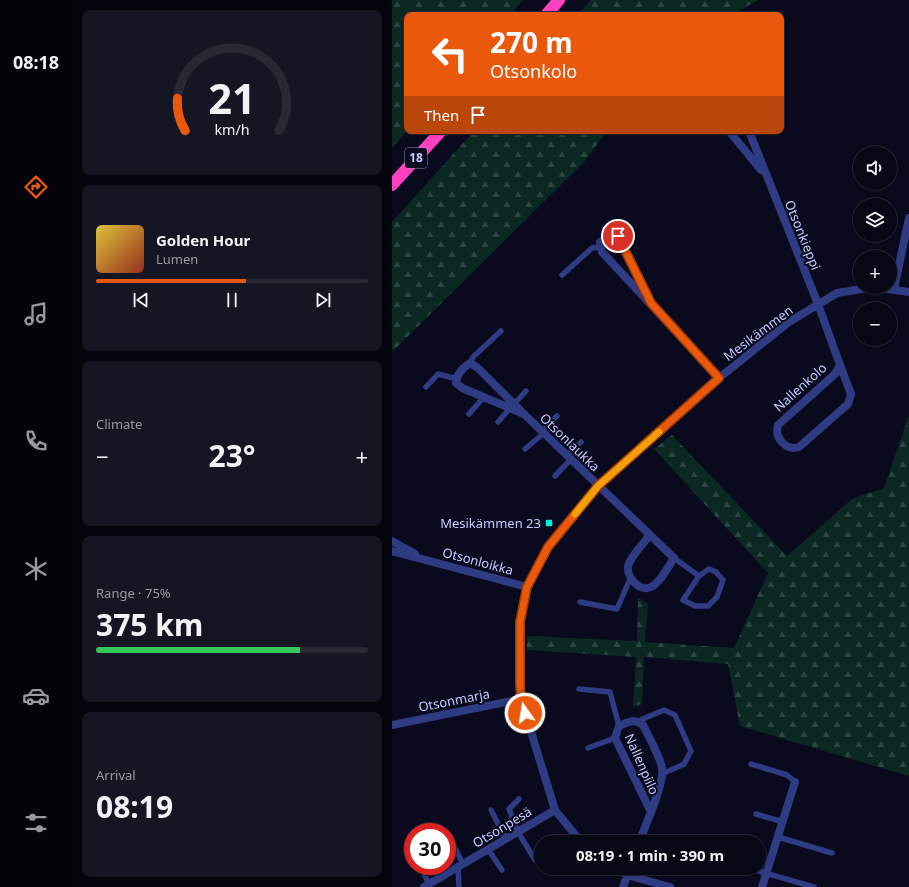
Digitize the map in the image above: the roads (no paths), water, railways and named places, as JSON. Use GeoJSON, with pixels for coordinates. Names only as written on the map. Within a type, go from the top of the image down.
{"type":"FeatureCollection","features":[{"type":"Feature","properties":{"kind":"highway"},"geometry":{"type":"LineString","coordinates":[[549,12],[559,0]]}},
{"type":"Feature","properties":{"kind":"highway","name":"18"},"geometry":{"type":"LineString","coordinates":[[392,185],[438,134]]}},
{"type":"Feature","properties":{"kind":"street","name":"Otsonkieppi"},"geometry":{"type":"LineString","coordinates":[[731,134],[766,176]]}},
{"type":"Feature","properties":{"kind":"street","name":"Otsonkieppi"},"geometry":{"type":"LineString","coordinates":[[750,134],[818,304]]}},
{"type":"Feature","properties":{"kind":"street"},"geometry":{"type":"LineString","coordinates":[[897,275],[909,218]]}},
{"type":"Feature","properties":{"kind":"street"},"geometry":{"type":"LineString","coordinates":[[651,303],[618,236],[614,232],[608,235],[600,242],[599,247],[602,252],[651,303],[719,378]]}},
{"type":"Feature","properties":{"kind":"street","name":"Mesikämmen"},"geometry":{"type":"LineString","coordinates":[[575,835],[555,810],[521,699],[518,658],[520,622],[527,587],[548,547],[598,486],[719,378],[789,322],[837,293],[853,290]]}},
{"type":"Feature","properties":{"kind":"street","name":"Mesikämmen"},"geometry":{"type":"LineString","coordinates":[[897,290],[909,292]]}},
{"type":"Feature","properties":{"kind":"street","name":"Nallenkolo"},"geometry":{"type":"LineString","coordinates":[[818,304],[851,394],[848,404],[800,447],[793,449],[788,448],[778,437],[776,431],[778,425],[835,374],[840,365]]}},
{"type":"Feature","properties":{"kind":"street"},"geometry":{"type":"LineString","coordinates":[[457,379],[457,376],[463,368],[470,363]]}},
{"type":"Feature","properties":{"kind":"street","name":"Otsonlaukka"},"geometry":{"type":"LineString","coordinates":[[470,363],[478,368],[512,406],[524,414],[674,558]]}},
{"type":"Feature","properties":{"kind":"street","name":"Otsonlaukka"},"geometry":{"type":"LineString","coordinates":[[457,379],[456,383],[462,388],[484,398],[512,406]]}},
{"type":"Feature","properties":{"kind":"street"},"geometry":{"type":"LineString","coordinates":[[650,535],[629,563],[627,571],[630,579],[643,588],[650,588],[655,584],[674,558]]}},
{"type":"Feature","properties":{"kind":"street","name":"Otsonloikka"},"geometry":{"type":"LineString","coordinates":[[392,540],[423,559]]}},
{"type":"Feature","properties":{"kind":"street","name":"Otsonloikka"},"geometry":{"type":"LineString","coordinates":[[392,551],[527,587]]}},
{"type":"Feature","properties":{"kind":"street","name":"Otsonmarja"},"geometry":{"type":"LineString","coordinates":[[392,725],[521,699]]}},
{"type":"Feature","properties":{"kind":"street","name":"Nallenpiilo"},"geometry":{"type":"LineString","coordinates":[[642,835],[651,812],[662,774],[662,767],[643,725],[638,721],[632,720],[619,726],[615,738],[651,812]]}},
{"type":"Feature","properties":{"kind":"street"},"geometry":{"type":"LineString","coordinates":[[766,874],[795,782]]}},
{"type":"Feature","properties":{"kind":"street","name":"Otsonpesä"},"geometry":{"type":"LineString","coordinates":[[429,886],[488,849],[555,810]]}},
{"type":"Feature","properties":{"kind":"street"},"geometry":{"type":"LineString","coordinates":[[623,887],[627,875]]}},
{"type":"Feature","properties":{"kind":"street"},"geometry":{"type":"LineString","coordinates":[[636,875],[670,887]]}},
{"type":"Feature","properties":{"kind":"street"},"geometry":{"type":"LineString","coordinates":[[762,887],[766,875]]}},
{"type":"Feature","properties":{"kind":"lane"},"geometry":{"type":"LineString","coordinates":[[562,275],[592,248],[599,247]]}},
{"type":"Feature","properties":{"kind":"lane"},"geometry":{"type":"LineString","coordinates":[[470,363],[473,357],[501,331]]}},
{"type":"Feature","properties":{"kind":"lane"},"geometry":{"type":"LineString","coordinates":[[426,387],[438,374],[457,379]]}},
{"type":"Feature","properties":{"kind":"lane"},"geometry":{"type":"LineString","coordinates":[[498,422],[526,391]]}},
{"type":"Feature","properties":{"kind":"lane"},"geometry":{"type":"LineString","coordinates":[[469,414],[484,398]]}},
{"type":"Feature","properties":{"kind":"lane"},"geometry":{"type":"LineString","coordinates":[[525,449],[557,416]]}},
{"type":"Feature","properties":{"kind":"lane"},"geometry":{"type":"LineString","coordinates":[[555,476],[581,442]]}},
{"type":"Feature","properties":{"kind":"lane"},"geometry":{"type":"LineString","coordinates":[[674,558],[699,576]]}},
{"type":"Feature","properties":{"kind":"lane"},"geometry":{"type":"LineString","coordinates":[[709,568],[716,572],[723,580],[717,597],[708,606],[695,606],[683,600],[699,576],[709,568]]}},
{"type":"Feature","properties":{"kind":"lane"},"geometry":{"type":"LineString","coordinates":[[580,602],[617,609],[630,579]]}},
{"type":"Feature","properties":{"kind":"lane"},"geometry":{"type":"LineString","coordinates":[[579,689],[610,692],[619,726]]}},
{"type":"Feature","properties":{"kind":"lane"},"geometry":{"type":"LineString","coordinates":[[638,721],[664,710],[675,715],[691,751],[684,764],[662,774]]}},
{"type":"Feature","properties":{"kind":"lane"},"geometry":{"type":"LineString","coordinates":[[588,748],[615,738]]}},
{"type":"Feature","properties":{"kind":"lane"},"geometry":{"type":"LineString","coordinates":[[751,764],[787,775],[795,782]]}},
{"type":"Feature","properties":{"kind":"lane"},"geometry":{"type":"LineString","coordinates":[[519,799],[509,809],[518,832],[534,858]]}},
{"type":"Feature","properties":{"kind":"lane"},"geometry":{"type":"LineString","coordinates":[[491,810],[506,839]]}},
{"type":"Feature","properties":{"kind":"lane"},"geometry":{"type":"LineString","coordinates":[[756,814],[782,822]]}},
{"type":"Feature","properties":{"kind":"lane"},"geometry":{"type":"LineString","coordinates":[[778,837],[832,853]]}},
{"type":"Feature","properties":{"kind":"lane"},"geometry":{"type":"LineString","coordinates":[[488,849],[502,870]]}},
{"type":"Feature","properties":{"kind":"lane"},"geometry":{"type":"LineString","coordinates":[[456,854],[460,866],[459,887]]}},
{"type":"Feature","properties":{"kind":"lane"},"geometry":{"type":"LineString","coordinates":[[766,874],[814,887]]}},
{"type":"Feature","properties":{"kind":"lane"},"geometry":{"type":"LineString","coordinates":[[424,875],[429,886]]}},
{"type":"Feature","properties":{"kind":"place","name":"Mesikämmen 23"},"geometry":{"type":"Point","coordinates":[549,523]}}]}
